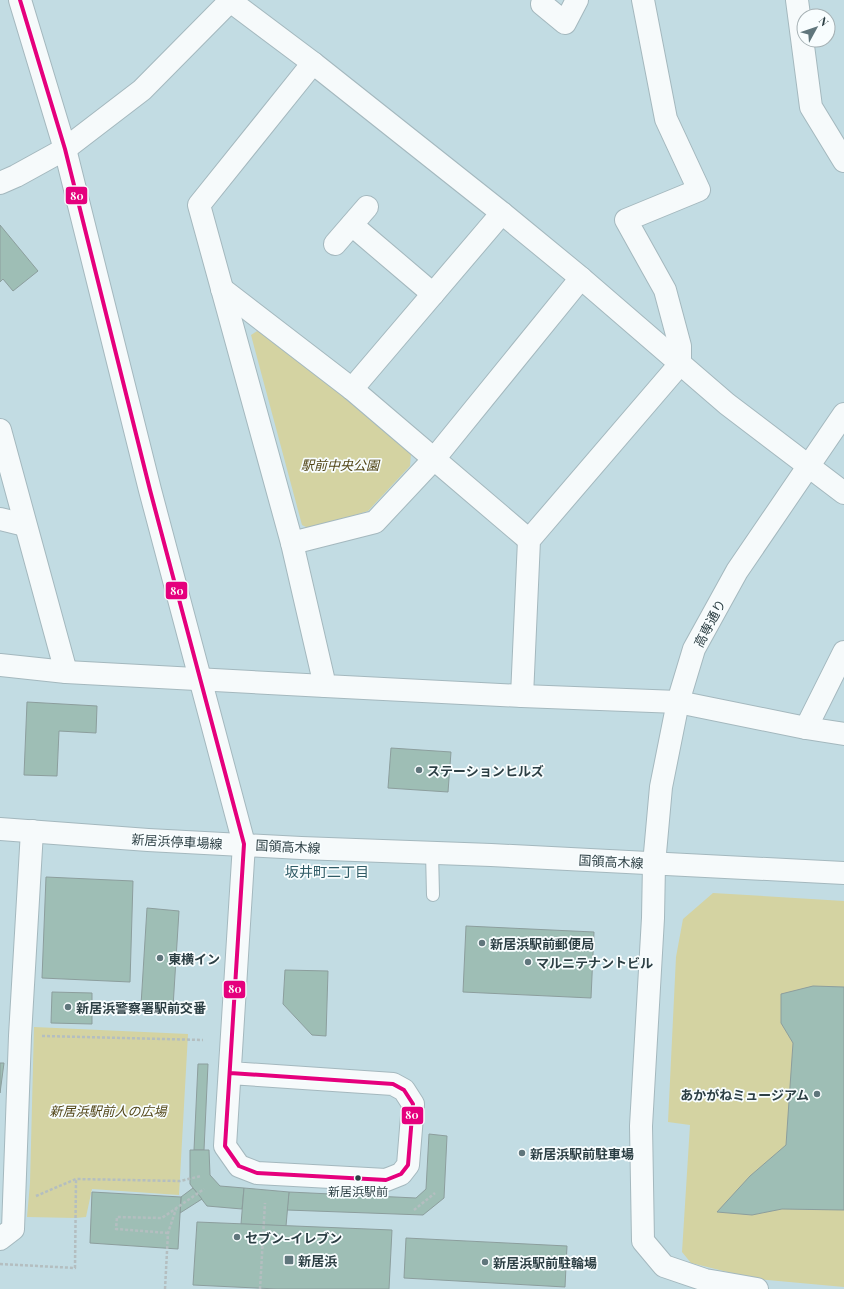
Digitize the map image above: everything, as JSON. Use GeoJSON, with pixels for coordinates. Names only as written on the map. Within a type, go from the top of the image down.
{"type":"FeatureCollection","features":[{"type":"Feature","properties":{"kind":"street","name":"国領高木線"},"geometry":{"type":"LineString","coordinates":[[20,0],[65,149],[150,490],[244,844],[301,848],[432,852],[844,873]]}},
{"type":"Feature","properties":{"kind":"street"},"geometry":{"type":"LineString","coordinates":[[0,183],[16,176],[65,149],[142,90],[230,0],[313,63],[502,213],[581,278],[727,404],[844,493]]}},
{"type":"Feature","properties":{"kind":"street"},"geometry":{"type":"LineString","coordinates":[[542,4],[565,23],[577,0]]}},
{"type":"Feature","properties":{"kind":"street"},"geometry":{"type":"LineString","coordinates":[[522,696],[529,540],[680,364],[680,346],[665,290],[626,220],[699,190],[666,119],[643,0]]}},
{"type":"Feature","properties":{"kind":"street"},"geometry":{"type":"LineString","coordinates":[[797,0],[811,106],[844,161]]}},
{"type":"Feature","properties":{"kind":"street"},"geometry":{"type":"LineString","coordinates":[[313,63],[199,205],[292,543],[325,686]]}},
{"type":"Feature","properties":{"kind":"street"},"geometry":{"type":"LineString","coordinates":[[335,244],[367,207]]}},
{"type":"Feature","properties":{"kind":"street"},"geometry":{"type":"LineString","coordinates":[[352,389],[502,213]]}},
{"type":"Feature","properties":{"kind":"street"},"geometry":{"type":"LineString","coordinates":[[352,225],[433,294]]}},
{"type":"Feature","properties":{"kind":"street"},"geometry":{"type":"LineString","coordinates":[[292,543],[376,522],[434,459],[581,278]]}},
{"type":"Feature","properties":{"kind":"street"},"geometry":{"type":"LineString","coordinates":[[222,289],[352,389],[529,540]]}},
{"type":"Feature","properties":{"kind":"street","name":"高専通り"},"geometry":{"type":"LineString","coordinates":[[757,1289],[705,1280],[664,1266],[643,1241],[641,1126],[653,918],[654,864],[661,787],[678,702],[694,649],[738,571],[844,414]]}},
{"type":"Feature","properties":{"kind":"street"},"geometry":{"type":"LineString","coordinates":[[0,430],[66,672]]}},
{"type":"Feature","properties":{"kind":"street"},"geometry":{"type":"LineString","coordinates":[[0,519],[25,525]]}},
{"type":"Feature","properties":{"kind":"street"},"geometry":{"type":"LineString","coordinates":[[806,728],[844,652]]}},
{"type":"Feature","properties":{"kind":"street"},"geometry":{"type":"LineString","coordinates":[[0,665],[66,672],[522,696],[678,702],[806,728],[844,734]]}},
{"type":"Feature","properties":{"kind":"street","name":"新居浜停車場線"},"geometry":{"type":"LineString","coordinates":[[0,829],[148,840],[244,844]]}},
{"type":"Feature","properties":{"kind":"street"},"geometry":{"type":"LineString","coordinates":[[0,1239],[13,1229],[20,1036],[32,831]]}},
{"type":"Feature","properties":{"kind":"street"},"geometry":{"type":"LineString","coordinates":[[230,1073],[393,1084],[404,1090],[413,1104],[408,1164],[401,1174],[386,1180],[256,1173],[239,1166],[225,1146],[244,844]]}},
{"type":"Feature","properties":{"kind":"lane"},"geometry":{"type":"LineString","coordinates":[[432,852],[433,895]]}},
{"type":"Feature","properties":{"kind":"path"},"geometry":{"type":"LineString","coordinates":[[20,1036],[203,1040]]}},
{"type":"Feature","properties":{"kind":"path"},"geometry":{"type":"LineString","coordinates":[[14,1206],[76,1179],[180,1181],[201,1176]]}},
{"type":"Feature","properties":{"kind":"path"},"geometry":{"type":"LineString","coordinates":[[0,1264],[75,1268],[76,1179]]}},
{"type":"Feature","properties":{"kind":"path"},"geometry":{"type":"LineString","coordinates":[[168,1233],[116,1229],[117,1217],[162,1218],[204,1189]]}},
{"type":"Feature","properties":{"kind":"path"},"geometry":{"type":"LineString","coordinates":[[414,1210],[435,1193]]}},
{"type":"Feature","properties":{"kind":"path"},"geometry":{"type":"LineString","coordinates":[[260,1289],[265,1203]]}},
{"type":"Feature","properties":{"kind":"path"},"geometry":{"type":"LineString","coordinates":[[165,1289],[168,1233],[176,1209]]}},
{"type":"Feature","properties":{"kind":"green space","name":"駅前中央公園"},"geometry":{"type":"Polygon","coordinates":[[[262,328],[411,454],[410,466],[368,511],[310,529],[302,525],[251,335],[262,328]]]}},
{"type":"Feature","properties":{"kind":"green space"},"geometry":{"type":"Polygon","coordinates":[[[713,893],[844,901],[844,1287],[756,1279],[691,1263],[682,1252],[690,1125],[668,1122],[676,957],[683,919],[713,893]]]}},
{"type":"Feature","properties":{"kind":"green space","name":"新居浜駅前人の広場"},"geometry":{"type":"Polygon","coordinates":[[[34,1027],[188,1034],[179,1195],[92,1189],[86,1217],[27,1217],[30,1183],[34,1027]]]}},
{"type":"Feature","properties":{"kind":"building"},"geometry":{"type":"Polygon","coordinates":[[[0,225],[38,271],[13,291],[3,279],[0,282],[0,225]]]}},
{"type":"Feature","properties":{"kind":"building"},"geometry":{"type":"Polygon","coordinates":[[[27,702],[97,706],[96,733],[59,731],[57,776],[24,775],[27,702]]]}},
{"type":"Feature","properties":{"kind":"building","name":"ステーションヒルズ"},"geometry":{"type":"Polygon","coordinates":[[[391,748],[451,752],[448,792],[388,788],[391,748]]]}},
{"type":"Feature","properties":{"kind":"building"},"geometry":{"type":"Polygon","coordinates":[[[46,877],[133,881],[130,982],[42,978],[46,877]]]}},
{"type":"Feature","properties":{"kind":"building","name":"東横イン"},"geometry":{"type":"Polygon","coordinates":[[[147,908],[179,911],[173,1007],[141,1005],[147,908]]]}},
{"type":"Feature","properties":{"kind":"building","name":"マルニテナントビル"},"geometry":{"type":"Polygon","coordinates":[[[466,926],[594,932],[591,998],[463,992],[466,926]]]}},
{"type":"Feature","properties":{"kind":"building"},"geometry":{"type":"Polygon","coordinates":[[[285,970],[328,971],[326,1036],[312,1035],[283,1004],[285,970]]]}},
{"type":"Feature","properties":{"kind":"building","name":"あかがねミュージアム"},"geometry":{"type":"Polygon","coordinates":[[[813,986],[844,987],[844,1210],[782,1209],[752,1215],[717,1212],[750,1176],[786,1145],[793,1043],[781,1023],[781,994],[813,986]]]}},
{"type":"Feature","properties":{"kind":"building"},"geometry":{"type":"Polygon","coordinates":[[[52,992],[92,993],[92,1024],[51,1023],[52,992]]]}},
{"type":"Feature","properties":{"kind":"building"},"geometry":{"type":"Polygon","coordinates":[[[0,1063],[4,1063],[0,1093],[0,1063]]]}},
{"type":"Feature","properties":{"kind":"building"},"geometry":{"type":"Polygon","coordinates":[[[198,1064],[208,1064],[204,1150],[194,1150],[198,1064]]]}},
{"type":"Feature","properties":{"kind":"building"},"geometry":{"type":"Polygon","coordinates":[[[429,1134],[447,1136],[444,1198],[423,1215],[287,1210],[289,1192],[416,1198],[426,1189],[429,1134]]]}},
{"type":"Feature","properties":{"kind":"building"},"geometry":{"type":"Polygon","coordinates":[[[190,1150],[209,1150],[210,1175],[220,1186],[244,1188],[242,1209],[207,1206],[190,1184],[190,1150]]]}},
{"type":"Feature","properties":{"kind":"building"},"geometry":{"type":"Polygon","coordinates":[[[193,1188],[202,1199],[180,1213],[181,1197],[193,1188]]]}},
{"type":"Feature","properties":{"kind":"building"},"geometry":{"type":"Polygon","coordinates":[[[244,1188],[289,1192],[286,1226],[241,1224],[244,1188]]]}},
{"type":"Feature","properties":{"kind":"building"},"geometry":{"type":"Polygon","coordinates":[[[92,1192],[181,1197],[178,1249],[90,1243],[92,1192]]]}},
{"type":"Feature","properties":{"kind":"building","name":"新居浜"},"geometry":{"type":"Polygon","coordinates":[[[197,1222],[392,1230],[389,1289],[277,1289],[193,1285],[197,1222]]]}},
{"type":"Feature","properties":{"kind":"building","name":"新居浜駅前駐輪場"},"geometry":{"type":"Polygon","coordinates":[[[406,1238],[567,1246],[565,1287],[404,1278],[406,1238]]]}},
{"type":"Feature","properties":{"kind":"transit line","name":"80"},"geometry":{"type":"LineString","coordinates":[[20,0],[65,149],[150,490],[244,844],[225,1146],[239,1166],[257,1173],[386,1180],[401,1174],[408,1165],[413,1104],[404,1090],[393,1084],[230,1073]]}},
{"type":"Feature","properties":{"kind":"place","name":"ステーションヒルズ"},"geometry":{"type":"Point","coordinates":[419,770]}},
{"type":"Feature","properties":{"kind":"place","name":"新居浜駅前郵便局"},"geometry":{"type":"Point","coordinates":[482,943]}},
{"type":"Feature","properties":{"kind":"place","name":"東横イン"},"geometry":{"type":"Point","coordinates":[160,958]}},
{"type":"Feature","properties":{"kind":"place","name":"マルニテナントビル"},"geometry":{"type":"Point","coordinates":[528,962]}},
{"type":"Feature","properties":{"kind":"place","name":"新居浜警察署駅前交番"},"geometry":{"type":"Point","coordinates":[68,1007]}},
{"type":"Feature","properties":{"kind":"place","name":"あかがねミュージアム"},"geometry":{"type":"Point","coordinates":[817,1094]}},
{"type":"Feature","properties":{"kind":"place","name":"新居浜駅前駐車場"},"geometry":{"type":"Point","coordinates":[522,1153]}},
{"type":"Feature","properties":{"kind":"place","name":"新居浜駅前"},"geometry":{"type":"Point","coordinates":[358,1178]}},
{"type":"Feature","properties":{"kind":"place","name":"セブン-イレブン"},"geometry":{"type":"Point","coordinates":[237,1237]}},
{"type":"Feature","properties":{"kind":"place","name":"新居浜"},"geometry":{"type":"Point","coordinates":[289,1260]}},
{"type":"Feature","properties":{"kind":"place","name":"新居浜駅前駐輪場"},"geometry":{"type":"Point","coordinates":[485,1262]}},
{"type":"Feature","properties":{"kind":"district","name":"坂井町二丁目"},"geometry":{"type":"Point","coordinates":[327,871]}}]}
